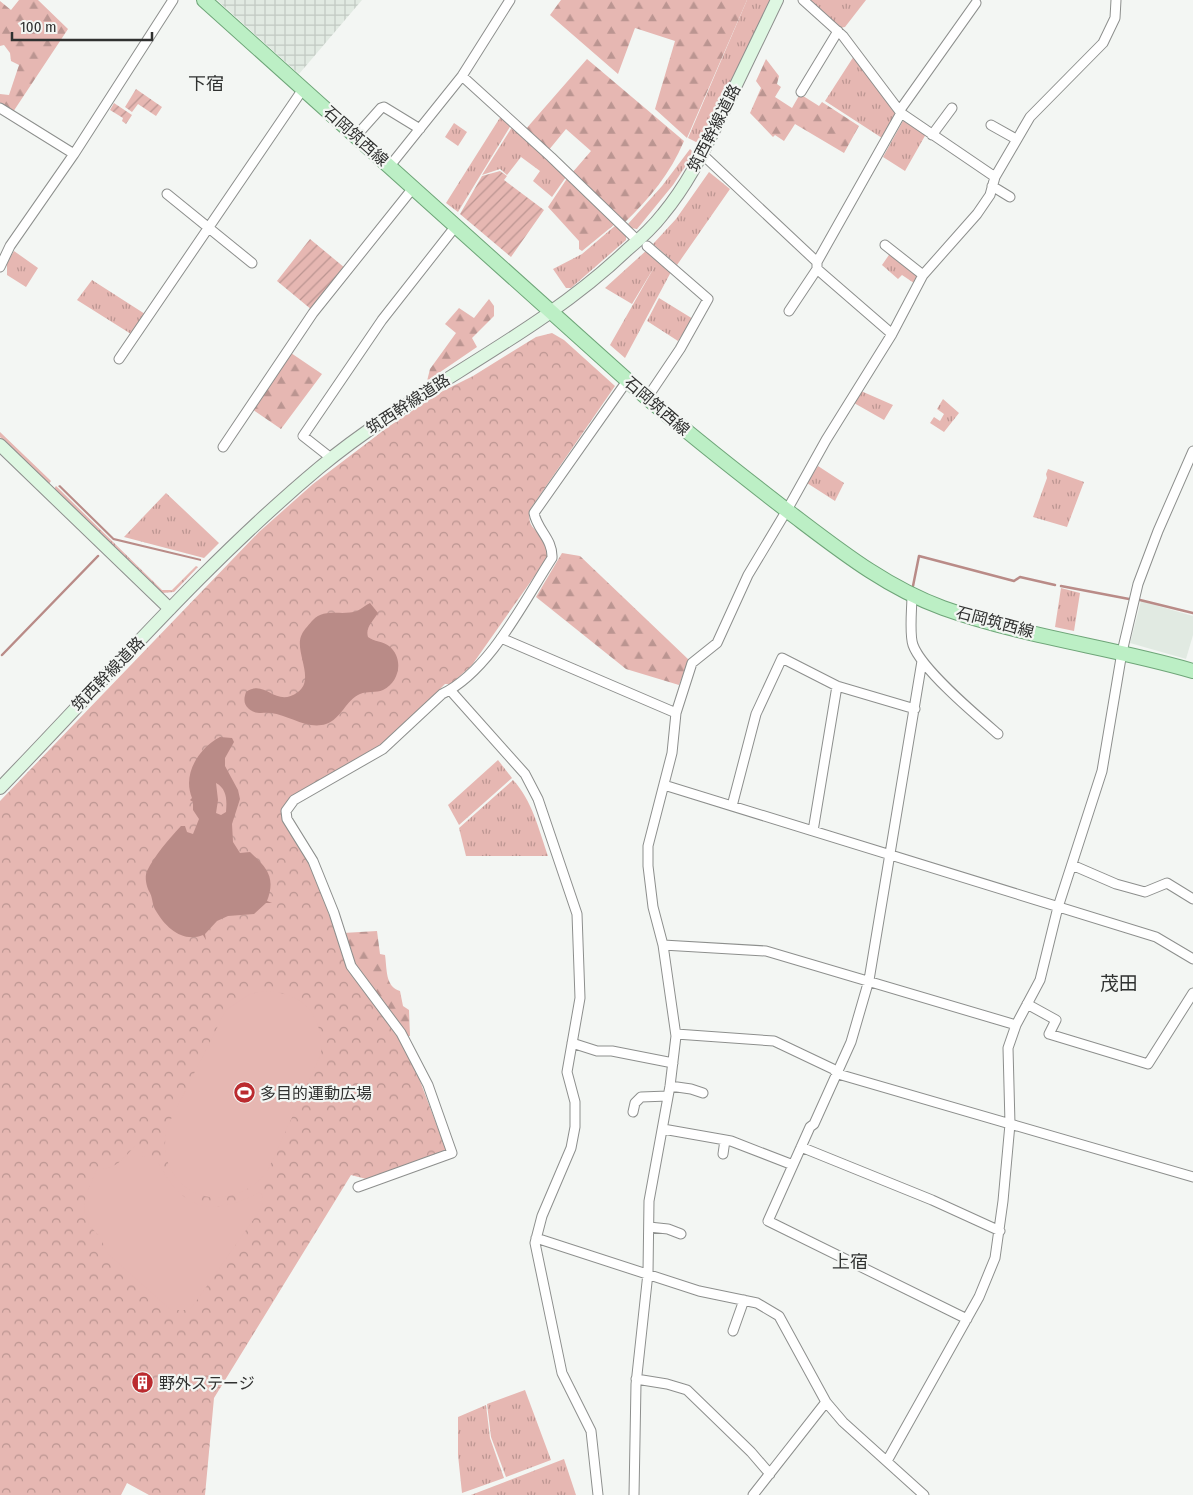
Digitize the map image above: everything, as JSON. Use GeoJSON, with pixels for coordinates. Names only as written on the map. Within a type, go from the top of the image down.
{"type":"FeatureCollection","features":[{"type":"Feature","properties":{"kind":"main road","name":"石岡筑西線"},"geometry":{"type":"LineString","coordinates":[[204,0],[627,381],[715,456],[864,568],[912,596],[943,608],[992,623],[1193,670]]}},
{"type":"Feature","properties":{"kind":"street"},"geometry":{"type":"LineString","coordinates":[[0,267],[10,246],[74,154],[173,0]]}},
{"type":"Feature","properties":{"kind":"street"},"geometry":{"type":"LineString","coordinates":[[389,167],[462,76],[510,0]]}},
{"type":"Feature","properties":{"kind":"street","name":"筑西幹線道路"},"geometry":{"type":"LineString","coordinates":[[0,788],[170,609],[277,503],[381,420],[552,313],[642,243],[684,187],[777,0]]}},
{"type":"Feature","properties":{"kind":"street"},"geometry":{"type":"LineString","coordinates":[[803,0],[838,31],[900,112],[994,182],[1010,197]]}},
{"type":"Feature","properties":{"kind":"street"},"geometry":{"type":"LineString","coordinates":[[634,1495],[636,1379],[648,1272],[649,1200],[670,1086],[676,1034],[663,945],[653,907],[648,866],[648,846],[672,753],[676,713],[692,663],[717,643],[748,575],[826,440],[892,334],[923,275],[977,214],[990,195],[994,182],[1016,139],[1030,117],[1104,43],[1115,18],[1116,0]]}},
{"type":"Feature","properties":{"kind":"street"},"geometry":{"type":"LineString","coordinates":[[789,311],[817,266],[900,112],[976,2]]}},
{"type":"Feature","properties":{"kind":"street"},"geometry":{"type":"LineString","coordinates":[[801,92],[838,31]]}},
{"type":"Feature","properties":{"kind":"street"},"geometry":{"type":"LineString","coordinates":[[462,76],[642,243],[708,299],[680,349],[647,398]]}},
{"type":"Feature","properties":{"kind":"street"},"geometry":{"type":"LineString","coordinates":[[119,359],[304,89]]}},
{"type":"Feature","properties":{"kind":"street"},"geometry":{"type":"LineString","coordinates":[[356,136],[384,107],[420,130]]}},
{"type":"Feature","properties":{"kind":"street"},"geometry":{"type":"LineString","coordinates":[[0,108],[74,154]]}},
{"type":"Feature","properties":{"kind":"street"},"geometry":{"type":"LineString","coordinates":[[932,135],[952,108]]}},
{"type":"Feature","properties":{"kind":"street"},"geometry":{"type":"LineString","coordinates":[[991,125],[1016,139]]}},
{"type":"Feature","properties":{"kind":"street"},"geometry":{"type":"LineString","coordinates":[[702,154],[817,266],[892,334]]}},
{"type":"Feature","properties":{"kind":"street"},"geometry":{"type":"LineString","coordinates":[[223,447],[313,313],[413,188]]}},
{"type":"Feature","properties":{"kind":"street"},"geometry":{"type":"LineString","coordinates":[[166,194],[252,263]]}},
{"type":"Feature","properties":{"kind":"street"},"geometry":{"type":"LineString","coordinates":[[331,458],[303,436],[382,320],[455,227]]}},
{"type":"Feature","properties":{"kind":"street"},"geometry":{"type":"LineString","coordinates":[[885,245],[923,275]]}},
{"type":"Feature","properties":{"kind":"street"},"geometry":{"type":"LineString","coordinates":[[358,1187],[452,1153],[428,1085],[401,1033],[351,966],[334,913],[316,870],[287,819],[286,812],[294,800],[383,749],[442,694],[450,690],[476,668],[501,638],[552,558],[552,550],[548,539],[536,523],[534,513],[627,381]]}},
{"type":"Feature","properties":{"kind":"street"},"geometry":{"type":"LineString","coordinates":[[0,445],[170,609]]}},
{"type":"Feature","properties":{"kind":"street"},"geometry":{"type":"LineString","coordinates":[[887,1461],[979,1297],[995,1258],[1000,1231],[1010,1124],[1008,1048],[1016,1025],[1040,980],[1058,907],[1102,771],[1122,652],[1138,584],[1158,531],[1193,451]]}},
{"type":"Feature","properties":{"kind":"street"},"geometry":{"type":"LineString","coordinates":[[912,596],[912,644],[922,661],[964,705],[998,734]]}},
{"type":"Feature","properties":{"kind":"street"},"geometry":{"type":"LineString","coordinates":[[501,638],[676,713]]}},
{"type":"Feature","properties":{"kind":"street"},"geometry":{"type":"LineString","coordinates":[[732,806],[756,714],[782,658],[837,686],[915,709]]}},
{"type":"Feature","properties":{"kind":"street"},"geometry":{"type":"LineString","coordinates":[[922,661],[869,980],[851,1042],[838,1074],[801,1147],[768,1221],[967,1319]]}},
{"type":"Feature","properties":{"kind":"street"},"geometry":{"type":"LineString","coordinates":[[813,831],[837,686]]}},
{"type":"Feature","properties":{"kind":"street"},"geometry":{"type":"LineString","coordinates":[[450,690],[525,774],[538,800],[557,851],[577,914],[580,998],[567,1072],[575,1102],[575,1127],[571,1148],[542,1216],[535,1243],[562,1373],[591,1431],[598,1495]]}},
{"type":"Feature","properties":{"kind":"street"},"geometry":{"type":"LineString","coordinates":[[664,785],[1156,937],[1193,959]]}},
{"type":"Feature","properties":{"kind":"street"},"geometry":{"type":"LineString","coordinates":[[1072,865],[1116,884],[1145,892],[1167,883],[1193,899]]}},
{"type":"Feature","properties":{"kind":"street"},"geometry":{"type":"LineString","coordinates":[[663,945],[766,951],[1016,1025]]}},
{"type":"Feature","properties":{"kind":"street"},"geometry":{"type":"LineString","coordinates":[[1027,1004],[1056,1020],[1049,1034],[1148,1064],[1193,993]]}},
{"type":"Feature","properties":{"kind":"street"},"geometry":{"type":"LineString","coordinates":[[676,1034],[774,1041],[833,1069],[838,1074],[1193,1177]]}},
{"type":"Feature","properties":{"kind":"street"},"geometry":{"type":"LineString","coordinates":[[572,1043],[597,1051],[612,1050],[673,1063]]}},
{"type":"Feature","properties":{"kind":"street"},"geometry":{"type":"LineString","coordinates":[[670,1086],[691,1088],[704,1093]]}},
{"type":"Feature","properties":{"kind":"street"},"geometry":{"type":"LineString","coordinates":[[633,1112],[635,1103],[641,1097],[668,1096]]}},
{"type":"Feature","properties":{"kind":"street"},"geometry":{"type":"LineString","coordinates":[[663,1129],[748,1146],[793,1166]]}},
{"type":"Feature","properties":{"kind":"street"},"geometry":{"type":"LineString","coordinates":[[723,1154],[725,1140]]}},
{"type":"Feature","properties":{"kind":"street"},"geometry":{"type":"LineString","coordinates":[[801,1147],[932,1200],[1000,1231]]}},
{"type":"Feature","properties":{"kind":"street"},"geometry":{"type":"LineString","coordinates":[[649,1227],[668,1229],[681,1234]]}},
{"type":"Feature","properties":{"kind":"street"},"geometry":{"type":"LineString","coordinates":[[536,1238],[648,1272],[699,1291],[757,1303],[779,1316],[826,1402],[843,1422],[924,1495]]}},
{"type":"Feature","properties":{"kind":"street"},"geometry":{"type":"LineString","coordinates":[[734,1331],[744,1300]]}},
{"type":"Feature","properties":{"kind":"street"},"geometry":{"type":"LineString","coordinates":[[636,1379],[667,1384],[687,1390],[751,1452],[770,1474]]}},
{"type":"Feature","properties":{"kind":"street"},"geometry":{"type":"LineString","coordinates":[[753,1495],[826,1402]]}},
{"type":"Feature","properties":{"kind":"shaded area"},"geometry":{"type":"Polygon","coordinates":[[[217,0],[362,0],[299,74],[217,0]]]}},
{"type":"Feature","properties":{"kind":"shaded area"},"geometry":{"type":"Polygon","coordinates":[[[60,485],[114,538],[201,559],[201,561],[113,540],[58,486],[60,485]]]}},
{"type":"Feature","properties":{"kind":"shaded area"},"geometry":{"type":"Polygon","coordinates":[[[1141,601],[1193,616],[1193,635],[1186,659],[1130,643],[1141,601]]]}},
{"type":"Feature","properties":{"kind":"shaded area"},"geometry":{"type":"Polygon","coordinates":[[[370,603],[378,613],[369,628],[368,637],[389,646],[397,657],[398,670],[389,686],[380,691],[360,694],[355,697],[336,718],[326,724],[305,724],[278,714],[254,712],[247,707],[244,701],[246,692],[253,689],[259,688],[283,697],[298,692],[303,686],[305,672],[300,641],[303,632],[313,620],[323,614],[357,611],[370,603]]]}},
{"type":"Feature","properties":{"kind":"shaded area"},"geometry":{"type":"Polygon","coordinates":[[[220,737],[232,738],[234,742],[225,758],[225,766],[238,790],[240,799],[232,824],[233,842],[240,853],[250,852],[265,868],[271,885],[267,901],[272,903],[266,903],[254,914],[228,916],[217,921],[205,934],[206,940],[203,935],[189,937],[182,935],[165,923],[155,909],[146,877],[150,865],[158,853],[181,826],[185,826],[187,832],[193,834],[199,819],[193,810],[193,802],[190,800],[192,798],[189,780],[194,763],[212,742],[220,737]],[[216,783],[218,800],[216,813],[221,815],[226,812],[226,803],[224,792],[220,785],[216,783]]]}},
{"type":"Feature","properties":{"kind":"green space"},"geometry":{"type":"Polygon","coordinates":[[[19,0],[38,0],[68,29],[13,112],[0,104],[0,94],[9,95],[19,65],[11,61],[10,53],[4,45],[0,46],[0,1],[11,10],[19,0]]]}},
{"type":"Feature","properties":{"kind":"green space"},"geometry":{"type":"Polygon","coordinates":[[[561,0],[747,0],[687,138],[655,109],[675,41],[635,28],[618,74],[550,15],[561,0]]]}},
{"type":"Feature","properties":{"kind":"green space"},"geometry":{"type":"Polygon","coordinates":[[[747,0],[770,0],[703,140],[696,142],[688,138],[747,0]]]}},
{"type":"Feature","properties":{"kind":"green space"},"geometry":{"type":"Polygon","coordinates":[[[810,0],[866,0],[845,27],[839,28],[810,0]]]}},
{"type":"Feature","properties":{"kind":"green space"},"geometry":{"type":"Polygon","coordinates":[[[854,56],[896,114],[882,138],[825,101],[854,56]]]}},
{"type":"Feature","properties":{"kind":"green space"},"geometry":{"type":"Polygon","coordinates":[[[587,59],[684,141],[658,185],[624,223],[572,173],[591,151],[566,129],[548,151],[525,130],[587,59]]]}},
{"type":"Feature","properties":{"kind":"green space"},"geometry":{"type":"Polygon","coordinates":[[[766,59],[779,76],[777,84],[781,87],[775,97],[792,108],[800,94],[819,106],[822,102],[859,126],[844,153],[795,124],[784,141],[775,135],[773,137],[750,113],[761,88],[756,81],[766,59]]]}},
{"type":"Feature","properties":{"kind":"green space"},"geometry":{"type":"Polygon","coordinates":[[[136,89],[162,107],[156,116],[138,104],[132,112],[125,107],[136,89]]]}},
{"type":"Feature","properties":{"kind":"green space"},"geometry":{"type":"Polygon","coordinates":[[[114,103],[132,115],[126,124],[122,121],[123,118],[110,110],[114,103]]]}},
{"type":"Feature","properties":{"kind":"green space"},"geometry":{"type":"Polygon","coordinates":[[[501,116],[511,125],[458,212],[446,203],[501,116]]]}},
{"type":"Feature","properties":{"kind":"green space"},"geometry":{"type":"Polygon","coordinates":[[[904,119],[926,134],[905,171],[883,157],[904,119]]]}},
{"type":"Feature","properties":{"kind":"green space"},"geometry":{"type":"Polygon","coordinates":[[[454,123],[467,132],[458,146],[445,137],[454,123]]]}},
{"type":"Feature","properties":{"kind":"green space"},"geometry":{"type":"Polygon","coordinates":[[[512,127],[566,177],[552,197],[533,181],[540,171],[521,157],[507,175],[500,169],[482,175],[512,127]]]}},
{"type":"Feature","properties":{"kind":"green space"},"geometry":{"type":"Polygon","coordinates":[[[690,149],[694,153],[673,185],[637,229],[631,228],[628,224],[662,186],[690,149]]]}},
{"type":"Feature","properties":{"kind":"green space"},"geometry":{"type":"Polygon","coordinates":[[[500,171],[507,176],[504,180],[544,210],[511,257],[460,214],[482,176],[500,171]]]}},
{"type":"Feature","properties":{"kind":"green space"},"geometry":{"type":"Polygon","coordinates":[[[709,172],[730,189],[677,265],[653,244],[676,219],[709,172]]]}},
{"type":"Feature","properties":{"kind":"green space"},"geometry":{"type":"Polygon","coordinates":[[[568,177],[615,224],[582,251],[579,249],[579,241],[548,207],[568,177]]]}},
{"type":"Feature","properties":{"kind":"green space"},"geometry":{"type":"Polygon","coordinates":[[[616,225],[626,233],[626,240],[571,288],[566,288],[553,269],[582,254],[616,225]]]}},
{"type":"Feature","properties":{"kind":"green space"},"geometry":{"type":"Polygon","coordinates":[[[310,239],[345,268],[312,310],[277,281],[310,239]]]}},
{"type":"Feature","properties":{"kind":"green space"},"geometry":{"type":"Polygon","coordinates":[[[648,249],[672,270],[625,358],[610,345],[656,264],[632,304],[605,288],[648,249]]]}},
{"type":"Feature","properties":{"kind":"green space"},"geometry":{"type":"Polygon","coordinates":[[[14,251],[38,268],[26,287],[7,275],[7,262],[14,251]]]}},
{"type":"Feature","properties":{"kind":"green space"},"geometry":{"type":"Polygon","coordinates":[[[891,252],[921,276],[917,285],[902,275],[898,279],[882,265],[891,252]]]}},
{"type":"Feature","properties":{"kind":"green space"},"geometry":{"type":"Polygon","coordinates":[[[92,280],[145,314],[131,334],[77,300],[92,280]]]}},
{"type":"Feature","properties":{"kind":"green space"},"geometry":{"type":"Polygon","coordinates":[[[659,298],[693,319],[678,341],[647,321],[659,298]]]}},
{"type":"Feature","properties":{"kind":"green space"},"geometry":{"type":"Polygon","coordinates":[[[489,299],[494,306],[494,316],[472,338],[477,347],[427,381],[430,369],[456,333],[445,324],[459,308],[474,318],[489,299]]]}},
{"type":"Feature","properties":{"kind":"green space"},"geometry":{"type":"Polygon","coordinates":[[[552,333],[564,340],[615,386],[531,508],[529,515],[531,525],[547,544],[548,557],[472,665],[451,684],[445,684],[388,741],[292,798],[282,809],[281,815],[285,825],[312,867],[349,970],[399,1037],[417,1073],[447,1152],[370,1180],[351,1175],[214,1398],[205,1495],[149,1495],[127,1483],[121,1495],[0,1495],[0,801],[259,532],[313,484],[388,427],[439,393],[473,376],[536,337],[552,333]]]}},
{"type":"Feature","properties":{"kind":"green space"},"geometry":{"type":"Polygon","coordinates":[[[291,353],[322,374],[281,429],[252,409],[291,353]]]}},
{"type":"Feature","properties":{"kind":"green space"},"geometry":{"type":"Polygon","coordinates":[[[861,391],[893,405],[884,420],[854,403],[861,391]]]}},
{"type":"Feature","properties":{"kind":"green space"},"geometry":{"type":"Polygon","coordinates":[[[943,399],[959,413],[944,432],[930,423],[934,417],[940,421],[944,414],[937,409],[943,399]]]}},
{"type":"Feature","properties":{"kind":"green space"},"geometry":{"type":"Polygon","coordinates":[[[0,432],[51,481],[49,484],[0,437],[0,432]]]}},
{"type":"Feature","properties":{"kind":"green space"},"geometry":{"type":"Polygon","coordinates":[[[818,466],[844,483],[835,501],[807,483],[818,466]]]}},
{"type":"Feature","properties":{"kind":"green space"},"geometry":{"type":"Polygon","coordinates":[[[1048,469],[1084,482],[1067,527],[1033,517],[1047,478],[1048,469]]]}},
{"type":"Feature","properties":{"kind":"green space"},"geometry":{"type":"Polygon","coordinates":[[[56,486],[162,590],[172,590],[196,566],[198,567],[174,592],[162,593],[54,489],[56,486]]]}},
{"type":"Feature","properties":{"kind":"green space"},"geometry":{"type":"Polygon","coordinates":[[[166,493],[219,543],[204,558],[124,537],[166,493]]]}},
{"type":"Feature","properties":{"kind":"green space"},"geometry":{"type":"Polygon","coordinates":[[[562,553],[580,556],[689,660],[679,685],[626,669],[536,597],[562,553]]]}},
{"type":"Feature","properties":{"kind":"green space"},"geometry":{"type":"Polygon","coordinates":[[[1061,588],[1080,593],[1074,631],[1055,627],[1061,588]]]}},
{"type":"Feature","properties":{"kind":"green space"},"geometry":{"type":"Polygon","coordinates":[[[498,760],[512,778],[459,825],[448,805],[498,760]]]}},
{"type":"Feature","properties":{"kind":"green space"},"geometry":{"type":"Polygon","coordinates":[[[513,780],[530,806],[548,856],[466,856],[459,828],[513,780]]]}},
{"type":"Feature","properties":{"kind":"green space"},"geometry":{"type":"Polygon","coordinates":[[[377,931],[380,954],[385,955],[389,981],[395,989],[400,991],[403,1006],[409,1010],[410,1036],[405,1036],[352,964],[343,933],[377,931]]]}},
{"type":"Feature","properties":{"kind":"green space","name":"多目的運動広場"},"geometry":{"type":"Polygon","coordinates":[[[265,991],[291,996],[309,1009],[315,1017],[319,1028],[321,1054],[267,1172],[255,1184],[242,1192],[212,1197],[198,1194],[185,1187],[175,1176],[167,1160],[166,1129],[226,1010],[250,994],[265,991]]]}},
{"type":"Feature","properties":{"kind":"green space"},"geometry":{"type":"Polygon","coordinates":[[[136,1145],[145,1145],[142,1156],[153,1160],[155,1156],[175,1187],[185,1198],[197,1204],[211,1207],[225,1206],[242,1201],[260,1192],[263,1196],[262,1205],[258,1213],[190,1310],[171,1310],[108,1254],[100,1237],[89,1225],[84,1211],[86,1194],[97,1169],[109,1168],[115,1165],[136,1145]]]}},
{"type":"Feature","properties":{"kind":"green space"},"geometry":{"type":"Polygon","coordinates":[[[525,1390],[551,1460],[506,1477],[491,1437],[487,1404],[525,1390]]]}},
{"type":"Feature","properties":{"kind":"green space"},"geometry":{"type":"Polygon","coordinates":[[[486,1405],[490,1438],[504,1478],[462,1493],[458,1455],[458,1417],[486,1405]]]}},
{"type":"Feature","properties":{"kind":"green space"},"geometry":{"type":"Polygon","coordinates":[[[564,1459],[576,1495],[471,1495],[564,1459]]]}},
{"type":"Feature","properties":{"kind":"waterway"},"geometry":{"type":"LineString","coordinates":[[2,655],[98,556]]}},
{"type":"Feature","properties":{"kind":"waterway"},"geometry":{"type":"LineString","coordinates":[[913,586],[919,556],[1014,581],[1020,577],[1055,585]]}},
{"type":"Feature","properties":{"kind":"waterway"},"geometry":{"type":"LineString","coordinates":[[1061,586],[1129,599]]}},
{"type":"Feature","properties":{"kind":"waterway"},"geometry":{"type":"LineString","coordinates":[[1140,600],[1193,613]]}},
{"type":"Feature","properties":{"kind":"place","name":"多目的運動広場"},"geometry":{"type":"Point","coordinates":[244,1093]}},
{"type":"Feature","properties":{"kind":"place","name":"野外ステージ"},"geometry":{"type":"Point","coordinates":[143,1383]}},
{"type":"Feature","properties":{"kind":"district","name":"下宿"},"geometry":{"type":"Point","coordinates":[206,84]}},
{"type":"Feature","properties":{"kind":"district","name":"茂田"},"geometry":{"type":"Point","coordinates":[1119,983]}},
{"type":"Feature","properties":{"kind":"district","name":"上宿"},"geometry":{"type":"Point","coordinates":[850,1262]}}]}
